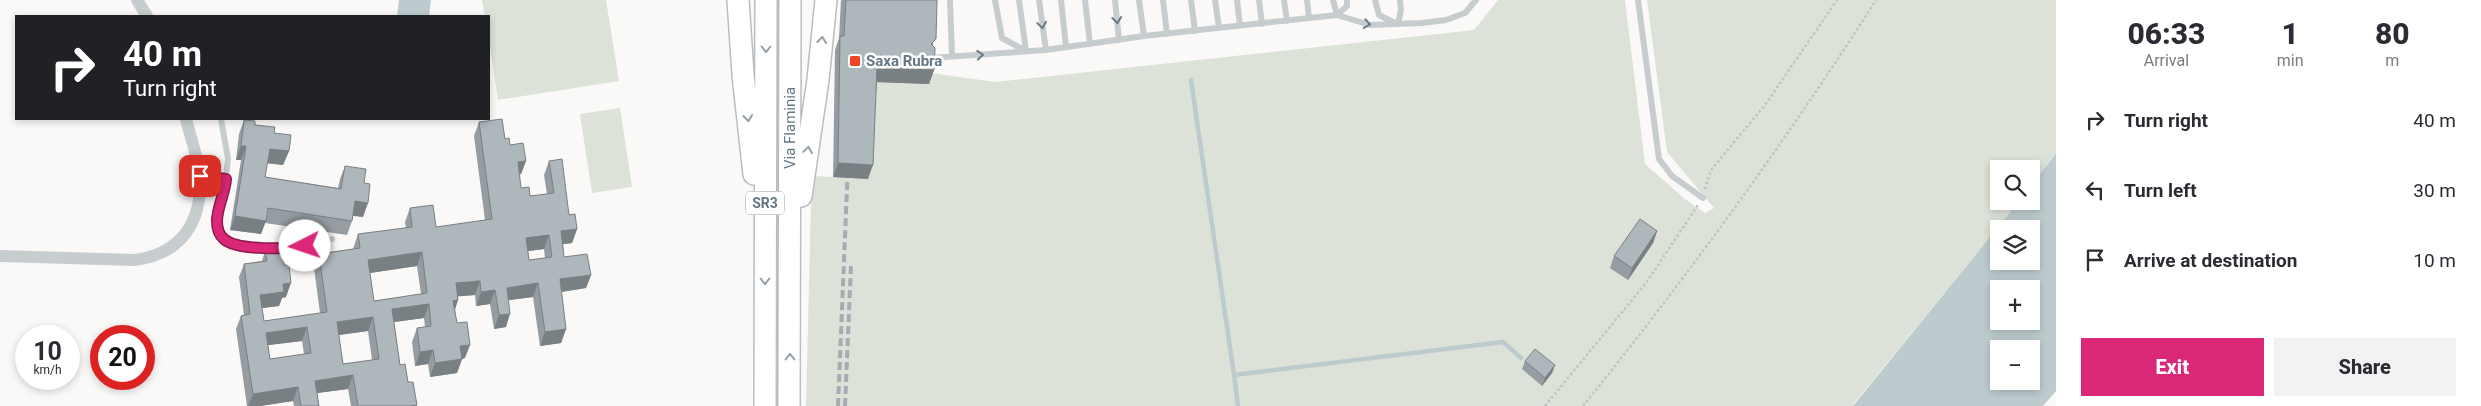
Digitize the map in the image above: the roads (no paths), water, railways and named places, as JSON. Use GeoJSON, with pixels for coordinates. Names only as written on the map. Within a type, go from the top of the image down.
{"type":"FeatureCollection","features":[{"type":"Feature","properties":{"kind":"highway"},"geometry":{"type":"LineString","coordinates":[[738,0],[743,75],[765,248]]}},
{"type":"Feature","properties":{"kind":"highway","name":"Via Flaminia"},"geometry":{"type":"LineString","coordinates":[[765,406],[766,0]]}},
{"type":"Feature","properties":{"kind":"highway","name":"Via Flaminia"},"geometry":{"type":"LineString","coordinates":[[789,406],[790,0]]}},
{"type":"Feature","properties":{"kind":"highway"},"geometry":{"type":"LineString","coordinates":[[790,268],[818,80],[826,0]]}},
{"type":"Feature","properties":{"kind":"street"},"geometry":{"type":"LineString","coordinates":[[137,0],[146,15]]}},
{"type":"Feature","properties":{"kind":"street"},"geometry":{"type":"LineString","coordinates":[[0,256],[134,260],[163,254],[185,234],[192,222],[197,207],[200,176],[186,120]]}},
{"type":"Feature","properties":{"kind":"lane"},"geometry":{"type":"LineString","coordinates":[[950,0],[952,56]]}},
{"type":"Feature","properties":{"kind":"lane"},"geometry":{"type":"LineString","coordinates":[[994,0],[1002,38],[1026,51]]}},
{"type":"Feature","properties":{"kind":"lane"},"geometry":{"type":"LineString","coordinates":[[1019,0],[1026,51]]}},
{"type":"Feature","properties":{"kind":"lane"},"geometry":{"type":"LineString","coordinates":[[1039,0],[1046,50]]}},
{"type":"Feature","properties":{"kind":"lane"},"geometry":{"type":"LineString","coordinates":[[1061,0],[1066,47]]}},
{"type":"Feature","properties":{"kind":"lane"},"geometry":{"type":"LineString","coordinates":[[1085,0],[1090,44]]}},
{"type":"Feature","properties":{"kind":"lane"},"geometry":{"type":"LineString","coordinates":[[1115,0],[1119,40]]}},
{"type":"Feature","properties":{"kind":"lane"},"geometry":{"type":"LineString","coordinates":[[1139,0],[1144,36]]}},
{"type":"Feature","properties":{"kind":"lane"},"geometry":{"type":"LineString","coordinates":[[1163,0],[1167,34]]}},
{"type":"Feature","properties":{"kind":"lane"},"geometry":{"type":"LineString","coordinates":[[1191,0],[1195,31]]}},
{"type":"Feature","properties":{"kind":"lane"},"geometry":{"type":"LineString","coordinates":[[1215,0],[1219,28]]}},
{"type":"Feature","properties":{"kind":"lane"},"geometry":{"type":"LineString","coordinates":[[1237,0],[1240,26]]}},
{"type":"Feature","properties":{"kind":"lane"},"geometry":{"type":"LineString","coordinates":[[1259,0],[1262,24]]}},
{"type":"Feature","properties":{"kind":"lane"},"geometry":{"type":"LineString","coordinates":[[1284,0],[1287,21]]}},
{"type":"Feature","properties":{"kind":"lane"},"geometry":{"type":"LineString","coordinates":[[1307,0],[1309,18]]}},
{"type":"Feature","properties":{"kind":"lane"},"geometry":{"type":"LineString","coordinates":[[1333,0],[1337,15]]}},
{"type":"Feature","properties":{"kind":"lane"},"geometry":{"type":"LineString","coordinates":[[1337,15],[1347,6],[1347,0]]}},
{"type":"Feature","properties":{"kind":"lane"},"geometry":{"type":"LineString","coordinates":[[1375,0],[1379,15],[1398,24]]}},
{"type":"Feature","properties":{"kind":"lane"},"geometry":{"type":"LineString","coordinates":[[1398,24],[1401,10],[1400,0]]}},
{"type":"Feature","properties":{"kind":"lane"},"geometry":{"type":"LineString","coordinates":[[931,58],[1046,50],[1144,36],[1337,15],[1370,25],[1446,20],[1465,13],[1476,0]]}},
{"type":"Feature","properties":{"kind":"lane"},"geometry":{"type":"LineString","coordinates":[[1638,0],[1659,159],[1672,176],[1703,198]]}},
{"type":"Feature","properties":{"kind":"lane"},"geometry":{"type":"LineString","coordinates":[[221,120],[228,159],[224,196],[217,220],[220,234],[227,241],[246,246],[292,248],[332,239]]}},
{"type":"Feature","properties":{"kind":"lane"},"geometry":{"type":"LineString","coordinates":[[200,176],[226,179]]}},
{"type":"Feature","properties":{"kind":"waterway"},"geometry":{"type":"LineString","coordinates":[[1191,80],[1234,375],[1503,342],[1521,358]]}},
{"type":"Feature","properties":{"kind":"waterway"},"geometry":{"type":"LineString","coordinates":[[1234,375],[1238,406]]}},
{"type":"Feature","properties":{"kind":"railway"},"geometry":{"type":"LineString","coordinates":[[838,406],[848,164]]}},
{"type":"Feature","properties":{"kind":"railway"},"geometry":{"type":"LineString","coordinates":[[845,406],[851,265]]}},
{"type":"Feature","properties":{"kind":"place","name":"Saxa Rubra"},"geometry":{"type":"Point","coordinates":[855,61]}}]}
